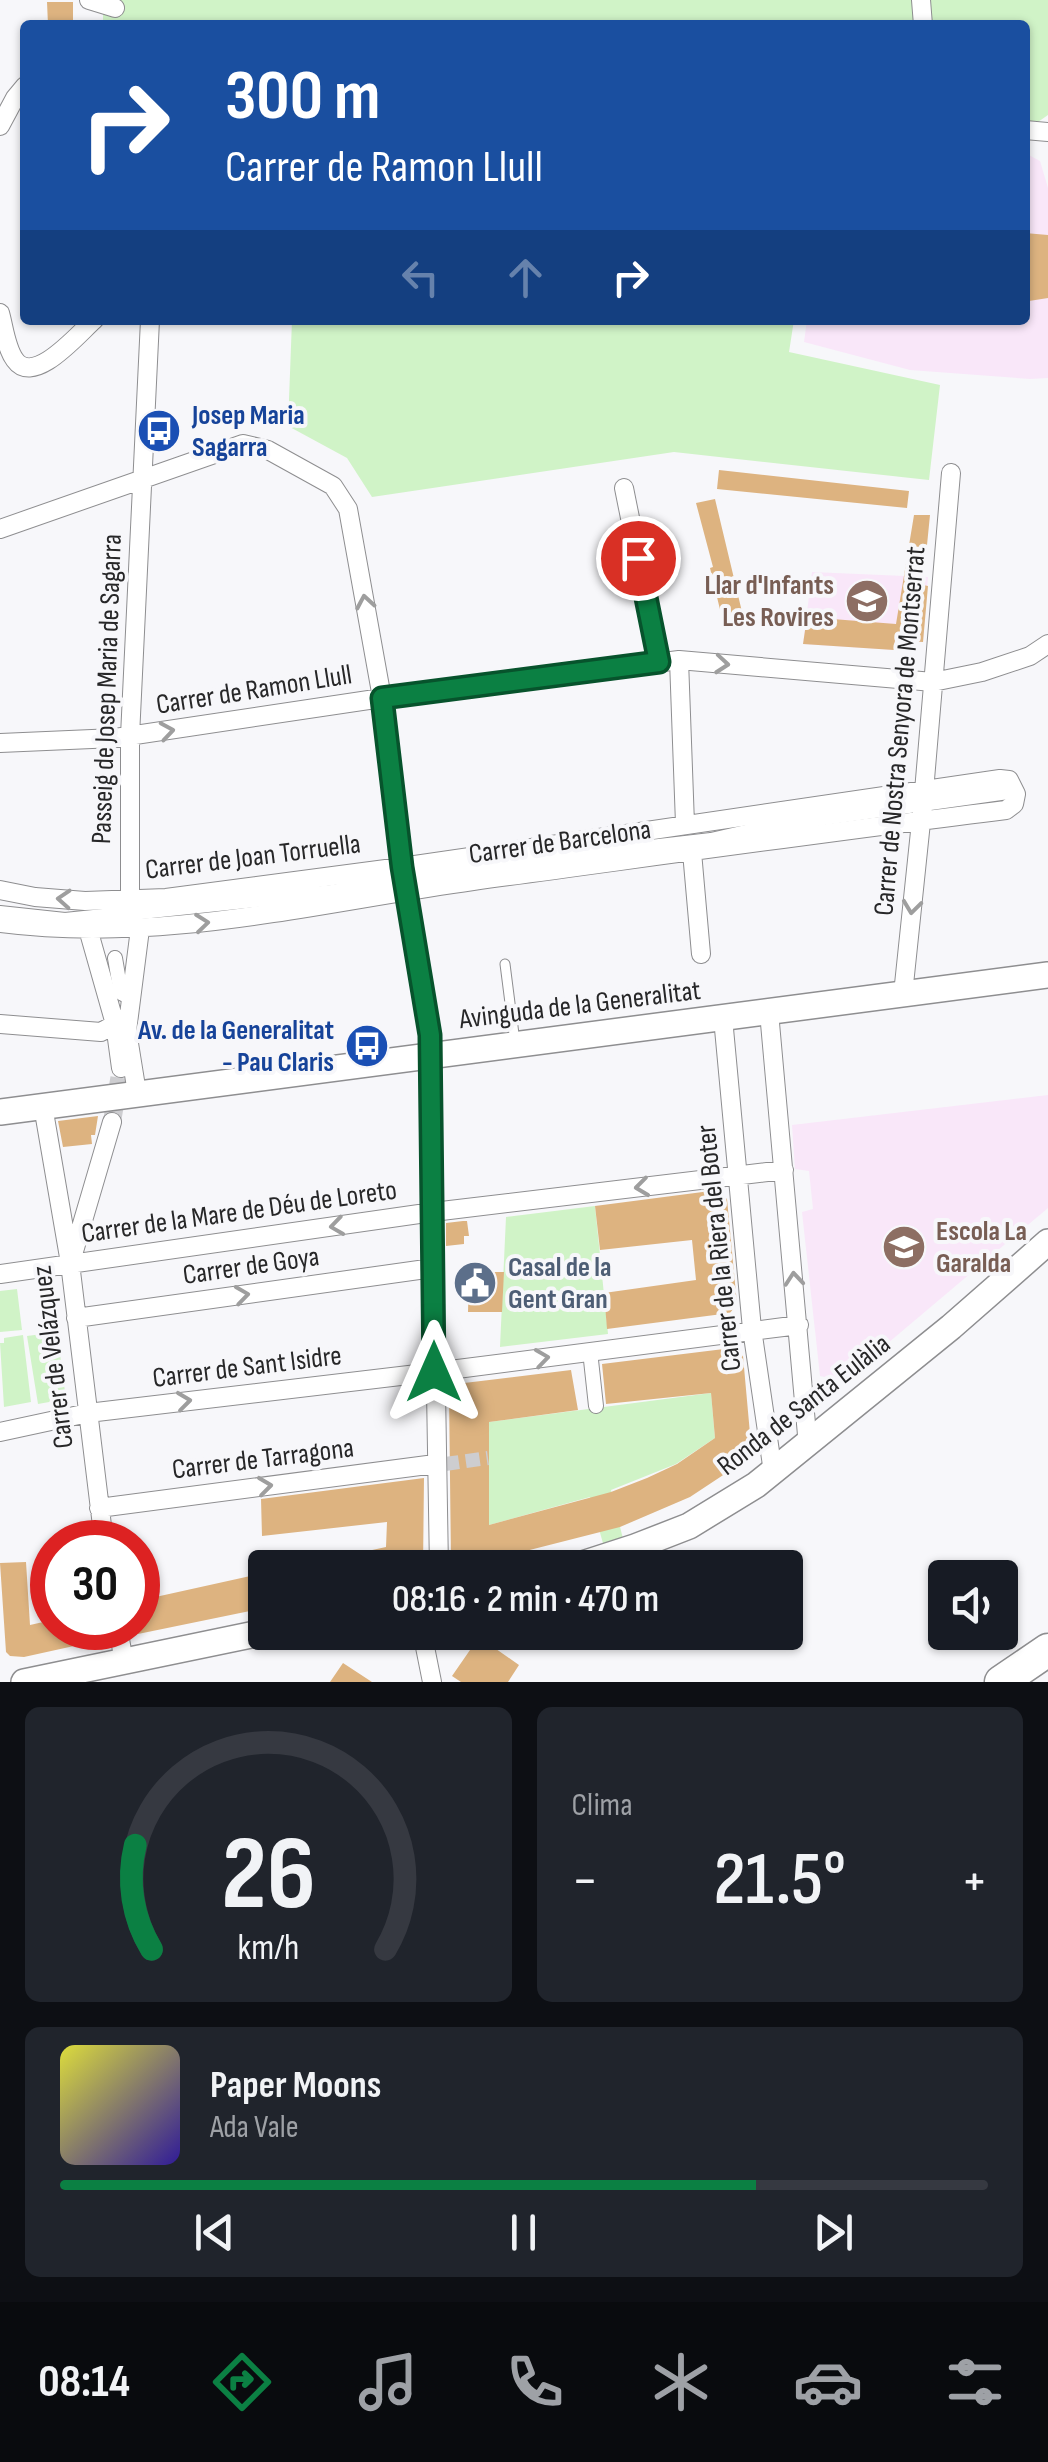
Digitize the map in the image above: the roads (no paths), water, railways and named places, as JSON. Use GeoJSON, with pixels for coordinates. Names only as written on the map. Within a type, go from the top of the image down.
{"type":"FeatureCollection","features":[{"type":"Feature","properties":{"kind":"highway"},"geometry":{"type":"LineString","coordinates":[[1001,1682],[1048,1650]]}},
{"type":"Feature","properties":{"kind":"main road","name":"Avinguda de la Generalitat"},"geometry":{"type":"LineString","coordinates":[[0,1112],[1048,975]]}},
{"type":"Feature","properties":{"kind":"main road","name":"Ronda de Santa Eulàlia"},"geometry":{"type":"LineString","coordinates":[[626,1550],[689,1526],[773,1472],[1048,1242]]}},
{"type":"Feature","properties":{"kind":"main road"},"geometry":{"type":"LineString","coordinates":[[24,1682],[248,1636]]}},
{"type":"Feature","properties":{"kind":"street"},"geometry":{"type":"LineString","coordinates":[[89,0],[115,11]]}},
{"type":"Feature","properties":{"kind":"street"},"geometry":{"type":"LineString","coordinates":[[0,126],[20,91]]}},
{"type":"Feature","properties":{"kind":"street"},"geometry":{"type":"LineString","coordinates":[[0,313],[5,350],[20,366],[39,366],[88,325]]}},
{"type":"Feature","properties":{"kind":"street","name":"Passeig de Josep Maria de Sagarra"},"geometry":{"type":"LineString","coordinates":[[130,899],[130,736],[150,325]]}},
{"type":"Feature","properties":{"kind":"street"},"geometry":{"type":"LineString","coordinates":[[0,530],[243,444],[268,450],[334,486],[348,509],[382,698],[404,879],[432,1054],[438,1550]]}},
{"type":"Feature","properties":{"kind":"street","name":"Carrer de Nostra Senyora de Montserrat"},"geometry":{"type":"LineString","coordinates":[[902,994],[952,473]]}},
{"type":"Feature","properties":{"kind":"street"},"geometry":{"type":"LineString","coordinates":[[624,488],[659,662]]}},
{"type":"Feature","properties":{"kind":"street","name":"Carrer de Ramon Llull"},"geometry":{"type":"LineString","coordinates":[[0,743],[130,736],[382,698],[679,660],[933,682],[982,672],[1030,656],[1048,644]]}},
{"type":"Feature","properties":{"kind":"street"},"geometry":{"type":"LineString","coordinates":[[679,660],[685,819]]}},
{"type":"Feature","properties":{"kind":"street"},"geometry":{"type":"LineString","coordinates":[[544,855],[742,834],[780,824],[1008,792]]}},
{"type":"Feature","properties":{"kind":"street","name":"Carrer de Joan Torruella"},"geometry":{"type":"LineString","coordinates":[[0,890],[85,901],[404,879],[544,855],[685,819],[809,806],[923,805]]}},
{"type":"Feature","properties":{"kind":"street","name":"Carrer de Barcelona"},"geometry":{"type":"LineString","coordinates":[[0,923],[88,929],[109,922],[140,929],[271,916],[404,879],[692,852],[923,805]]}},
{"type":"Feature","properties":{"kind":"street"},"geometry":{"type":"LineString","coordinates":[[665,831],[742,834]]}},
{"type":"Feature","properties":{"kind":"street"},"geometry":{"type":"LineString","coordinates":[[692,852],[702,954]]}},
{"type":"Feature","properties":{"kind":"street"},"geometry":{"type":"LineString","coordinates":[[0,913],[109,922],[404,879]]}},
{"type":"Feature","properties":{"kind":"street"},"geometry":{"type":"LineString","coordinates":[[88,929],[115,1024],[121,1068]]}},
{"type":"Feature","properties":{"kind":"street"},"geometry":{"type":"LineString","coordinates":[[136,1093],[127,1031],[140,929]]}},
{"type":"Feature","properties":{"kind":"street"},"geometry":{"type":"LineString","coordinates":[[116,966],[121,993],[131,998]]}},
{"type":"Feature","properties":{"kind":"street"},"geometry":{"type":"LineString","coordinates":[[769,1012],[808,1446]]}},
{"type":"Feature","properties":{"kind":"street","name":"Carrer de la Riera del Boter"},"geometry":{"type":"LineString","coordinates":[[723,1018],[752,1329],[773,1472]]}},
{"type":"Feature","properties":{"kind":"street"},"geometry":{"type":"LineString","coordinates":[[0,1024],[101,1032],[115,1024]]}},
{"type":"Feature","properties":{"kind":"street","name":"Carrer de Velázquez"},"geometry":{"type":"LineString","coordinates":[[43,1106],[70,1263],[101,1520]]}},
{"type":"Feature","properties":{"kind":"street"},"geometry":{"type":"LineString","coordinates":[[70,1263],[112,1122]]}},
{"type":"Feature","properties":{"kind":"street","name":"Carrer de la Mare de Déu de Loreto"},"geometry":{"type":"LineString","coordinates":[[0,1274],[433,1212],[784,1170]]}},
{"type":"Feature","properties":{"kind":"street"},"geometry":{"type":"LineString","coordinates":[[60,1208],[76,1214],[86,1211]]}},
{"type":"Feature","properties":{"kind":"street","name":"Carrer de Goya"},"geometry":{"type":"LineString","coordinates":[[76,1318],[434,1268]]}},
{"type":"Feature","properties":{"kind":"street","name":"Carrer de Sant Isidre"},"geometry":{"type":"LineString","coordinates":[[0,1432],[88,1413],[799,1324]]}},
{"type":"Feature","properties":{"kind":"street"},"geometry":{"type":"LineString","coordinates":[[590,1351],[596,1406]]}},
{"type":"Feature","properties":{"kind":"street","name":"Carrer de Tarragona"},"geometry":{"type":"LineString","coordinates":[[99,1508],[440,1464]]}},
{"type":"Feature","properties":{"kind":"street"},"geometry":{"type":"LineString","coordinates":[[122,1650],[124,1662]]}},
{"type":"Feature","properties":{"kind":"street"},"geometry":{"type":"LineString","coordinates":[[426,1650],[432,1682]]}},
{"type":"Feature","properties":{"kind":"lane"},"geometry":{"type":"LineString","coordinates":[[505,964],[515,1045]]}},
{"type":"Feature","properties":{"kind":"tunnel"},"geometry":{"type":"LineString","coordinates":[[112,1122],[121,1068]]}},
{"type":"Feature","properties":{"kind":"tunnel"},"geometry":{"type":"LineString","coordinates":[[445,1464],[488,1458]]}},
{"type":"Feature","properties":{"kind":"place","name":"Josep Maria Sagarra"},"geometry":{"type":"Point","coordinates":[159,431]}},
{"type":"Feature","properties":{"kind":"place","name":"Llar d'Infants Les Rovires"},"geometry":{"type":"Point","coordinates":[867,601]}},
{"type":"Feature","properties":{"kind":"place","name":"Av. de la Generalitat - Pau Claris"},"geometry":{"type":"Point","coordinates":[367,1046]}},
{"type":"Feature","properties":{"kind":"place","name":"Escola La Garalda"},"geometry":{"type":"Point","coordinates":[904,1247]}},
{"type":"Feature","properties":{"kind":"place","name":"Casal de la Gent Gran"},"geometry":{"type":"Point","coordinates":[475,1283]}}]}
